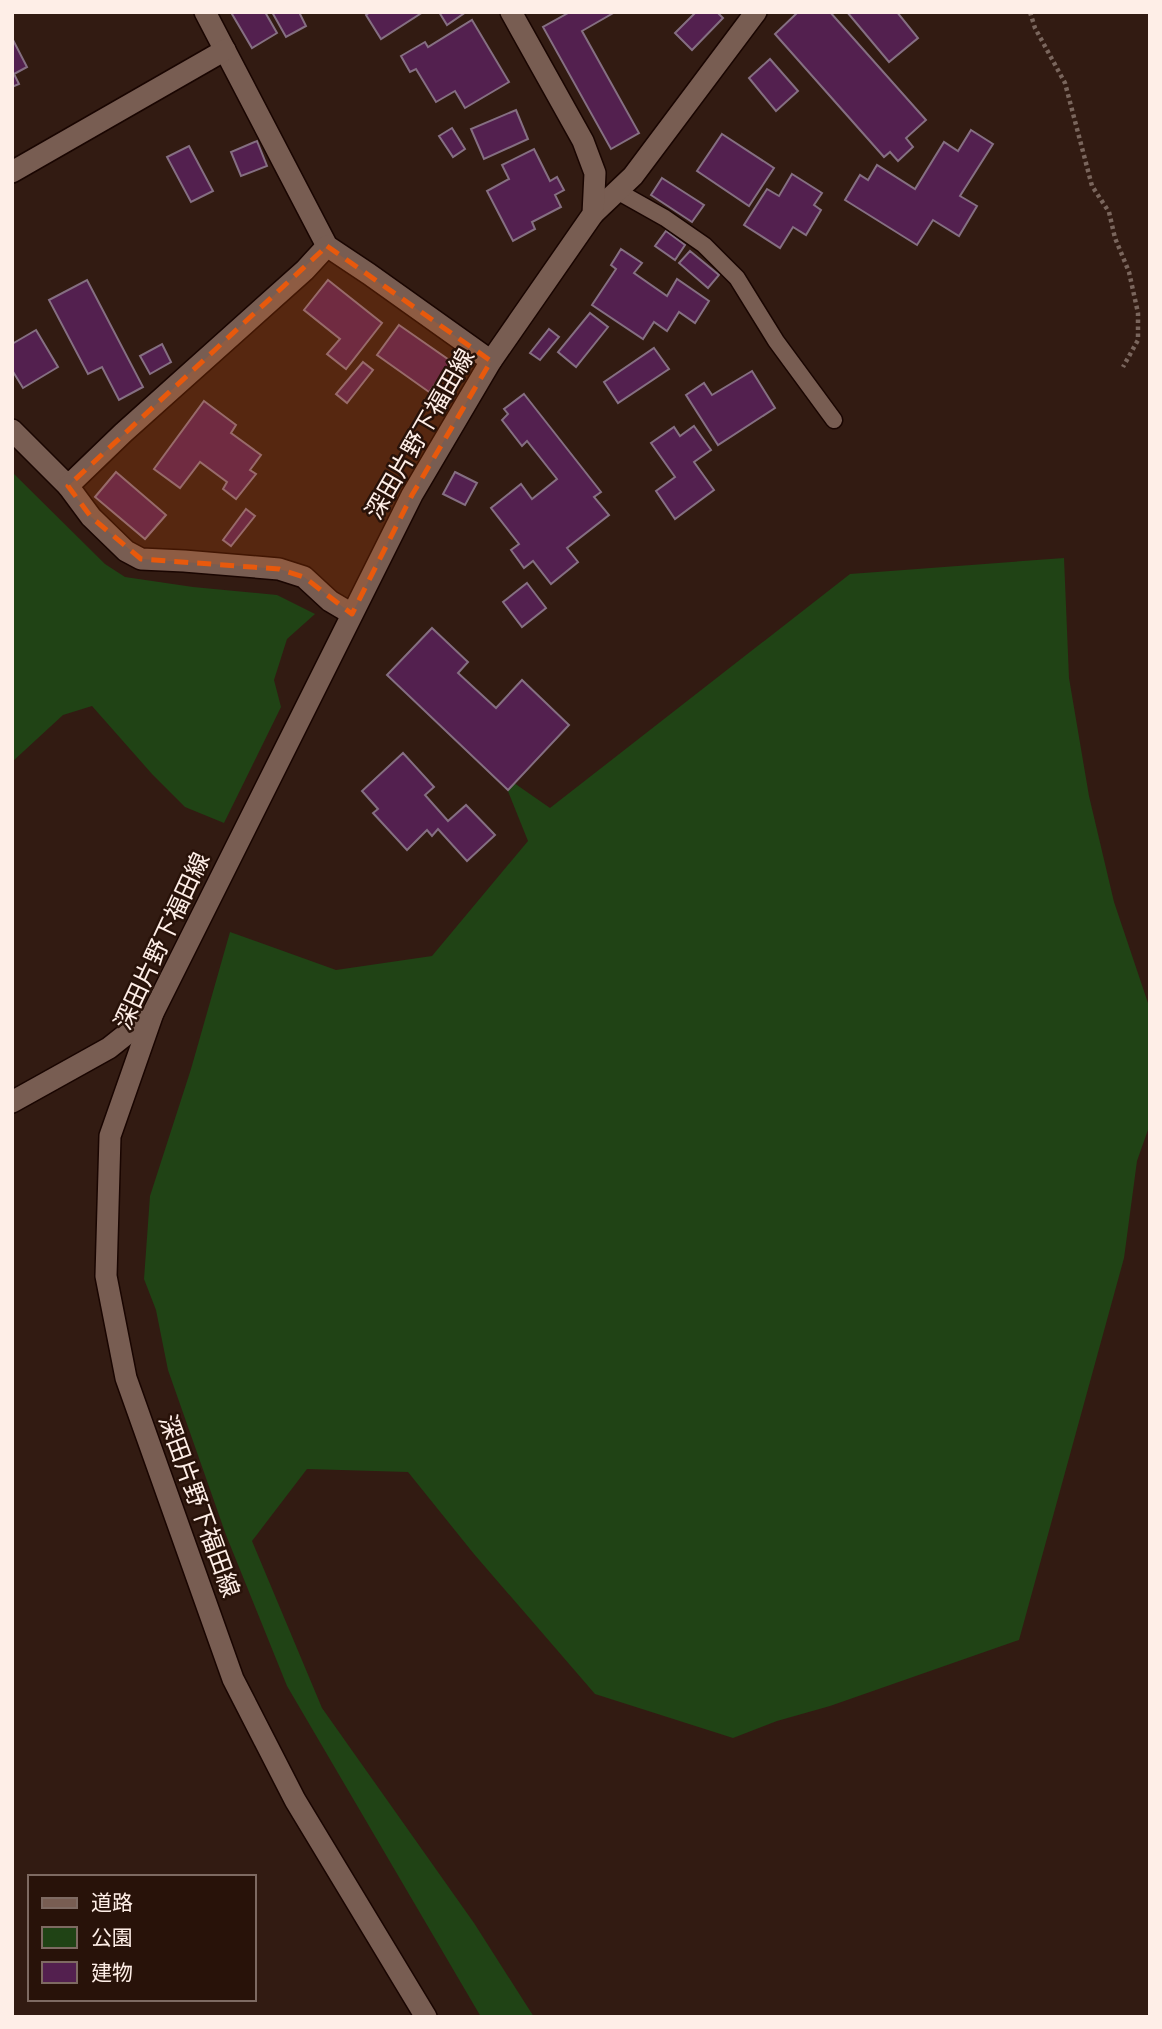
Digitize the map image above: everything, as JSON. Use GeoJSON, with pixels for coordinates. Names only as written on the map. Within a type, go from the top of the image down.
{"type":"FeatureCollection","features":[{"type":"Feature","properties":{"kind":"main road"},"geometry":{"type":"LineString","coordinates":[[205,12],[327,246],[491,361]]}},
{"type":"Feature","properties":{"kind":"main road"},"geometry":{"type":"LineString","coordinates":[[511,12],[583,141],[596,173],[593,215]]}},
{"type":"Feature","properties":{"kind":"main road","name":"深田片野下福田線"},"geometry":{"type":"LineString","coordinates":[[426,2017],[295,1800],[233,1679],[126,1378],[106,1276],[110,1136],[153,1013],[412,495],[491,361],[593,215],[633,176],[756,12]]}},
{"type":"Feature","properties":{"kind":"main road"},"geometry":{"type":"LineString","coordinates":[[12,172],[225,50]]}},
{"type":"Feature","properties":{"kind":"main road"},"geometry":{"type":"LineString","coordinates":[[68,486],[305,270],[327,246]]}},
{"type":"Feature","properties":{"kind":"main road"},"geometry":{"type":"LineString","coordinates":[[12,430],[68,486],[91,517],[126,551],[141,559],[279,569],[304,577],[330,601],[352,614]]}},
{"type":"Feature","properties":{"kind":"main road"},"geometry":{"type":"LineString","coordinates":[[12,1102],[108,1048],[153,1013]]}},
{"type":"Feature","properties":{"kind":"lane"},"geometry":{"type":"LineString","coordinates":[[617,191],[665,218],[704,245],[737,278],[776,341],[834,420]]}},
{"type":"Feature","properties":{"kind":"path"},"geometry":{"type":"LineString","coordinates":[[1030,12],[1035,29],[1065,83],[1092,186],[1109,212],[1115,238],[1129,272],[1138,313],[1138,340],[1123,368]]}},
{"type":"Feature","properties":{"kind":"highlighted area"},"geometry":{"type":"Polygon","coordinates":[[[327,246],[491,361],[412,495],[352,614],[304,577],[279,569],[141,559],[91,517],[68,486],[327,246]]]}},
{"type":"Feature","properties":{"kind":"green space"},"geometry":{"type":"Polygon","coordinates":[[[12,472],[105,564],[125,577],[277,595],[315,614],[287,639],[274,680],[281,707],[224,823],[185,807],[92,706],[63,715],[12,762],[12,472]]]}},
{"type":"Feature","properties":{"kind":"green space"},"geometry":{"type":"Polygon","coordinates":[[[1064,558],[1069,678],[1089,796],[1114,902],[1150,1009],[1150,1124],[1137,1161],[1124,1258],[1019,1640],[733,1738],[595,1694],[474,1554],[408,1472],[307,1469],[252,1541],[322,1708],[474,1923],[534,2017],[481,2017],[287,1686],[226,1535],[168,1370],[156,1310],[144,1279],[150,1196],[191,1069],[230,932],[336,970],[432,956],[528,841],[501,774],[550,808],[850,574],[1064,558]]]}},
{"type":"Feature","properties":{"kind":"building"},"geometry":{"type":"Polygon","coordinates":[[[265,12],[277,33],[252,48],[232,14],[265,12]]]}},
{"type":"Feature","properties":{"kind":"building"},"geometry":{"type":"Polygon","coordinates":[[[272,12],[299,12],[306,26],[286,37],[272,12]]]}},
{"type":"Feature","properties":{"kind":"building"},"geometry":{"type":"Polygon","coordinates":[[[370,12],[423,12],[381,39],[366,15],[370,12]]]}},
{"type":"Feature","properties":{"kind":"building"},"geometry":{"type":"Polygon","coordinates":[[[439,12],[466,12],[447,25],[439,12]]]}},
{"type":"Feature","properties":{"kind":"building"},"geometry":{"type":"Polygon","coordinates":[[[570,12],[615,12],[582,31],[639,133],[611,149],[543,27],[570,12]]]}},
{"type":"Feature","properties":{"kind":"building"},"geometry":{"type":"Polygon","coordinates":[[[696,12],[717,12],[723,18],[692,50],[675,33],[696,12]]]}},
{"type":"Feature","properties":{"kind":"building"},"geometry":{"type":"Polygon","coordinates":[[[798,12],[830,12],[926,120],[906,138],[913,147],[898,161],[890,152],[884,157],[775,34],[798,12]]]}},
{"type":"Feature","properties":{"kind":"building"},"geometry":{"type":"Polygon","coordinates":[[[847,12],[897,12],[918,38],[889,62],[847,12]]]}},
{"type":"Feature","properties":{"kind":"building"},"geometry":{"type":"Polygon","coordinates":[[[472,20],[509,82],[465,108],[455,91],[436,102],[416,69],[410,72],[401,56],[425,42],[428,47],[472,20]]]}},
{"type":"Feature","properties":{"kind":"building"},"geometry":{"type":"Polygon","coordinates":[[[12,38],[27,67],[14,74],[19,84],[12,87],[12,38]]]}},
{"type":"Feature","properties":{"kind":"building"},"geometry":{"type":"Polygon","coordinates":[[[770,59],[798,91],[776,111],[749,78],[770,59]]]}},
{"type":"Feature","properties":{"kind":"building"},"geometry":{"type":"Polygon","coordinates":[[[516,110],[528,139],[484,159],[471,129],[516,110]]]}},
{"type":"Feature","properties":{"kind":"building"},"geometry":{"type":"Polygon","coordinates":[[[452,128],[465,149],[453,157],[439,136],[452,128]]]}},
{"type":"Feature","properties":{"kind":"building"},"geometry":{"type":"Polygon","coordinates":[[[971,130],[993,144],[960,196],[977,206],[959,236],[933,220],[917,245],[845,200],[860,175],[868,180],[877,165],[915,189],[944,142],[958,151],[971,130]]]}},
{"type":"Feature","properties":{"kind":"building"},"geometry":{"type":"Polygon","coordinates":[[[722,134],[774,168],[749,206],[697,171],[722,134]]]}},
{"type":"Feature","properties":{"kind":"building"},"geometry":{"type":"Polygon","coordinates":[[[257,141],[267,166],[241,176],[231,152],[257,141]]]}},
{"type":"Feature","properties":{"kind":"building"},"geometry":{"type":"Polygon","coordinates":[[[189,146],[213,191],[191,202],[167,157],[189,146]]]}},
{"type":"Feature","properties":{"kind":"building"},"geometry":{"type":"Polygon","coordinates":[[[534,149],[550,181],[557,177],[564,190],[555,195],[561,207],[532,222],[535,229],[513,241],[487,191],[509,179],[502,165],[534,149]]]}},
{"type":"Feature","properties":{"kind":"building"},"geometry":{"type":"Polygon","coordinates":[[[792,174],[822,193],[814,205],[821,210],[806,235],[793,227],[780,248],[744,225],[767,189],[779,196],[792,174]]]}},
{"type":"Feature","properties":{"kind":"building"},"geometry":{"type":"Polygon","coordinates":[[[662,178],[704,205],[692,222],[651,195],[662,178]]]}},
{"type":"Feature","properties":{"kind":"building"},"geometry":{"type":"Polygon","coordinates":[[[666,231],[685,245],[675,260],[655,246],[666,231]]]}},
{"type":"Feature","properties":{"kind":"building"},"geometry":{"type":"Polygon","coordinates":[[[621,249],[642,263],[634,273],[667,296],[677,279],[709,301],[695,323],[679,312],[667,331],[654,322],[643,339],[592,305],[616,269],[611,265],[621,249]]]}},
{"type":"Feature","properties":{"kind":"building"},"geometry":{"type":"Polygon","coordinates":[[[690,251],[719,275],[708,288],[679,263],[690,251]]]}},
{"type":"Feature","properties":{"kind":"building"},"geometry":{"type":"Polygon","coordinates":[[[87,280],[143,387],[119,400],[102,367],[88,374],[49,300],[87,280]]]}},
{"type":"Feature","properties":{"kind":"building"},"geometry":{"type":"Polygon","coordinates":[[[328,280],[382,323],[346,369],[327,354],[340,339],[304,310],[328,280]]]}},
{"type":"Feature","properties":{"kind":"building"},"geometry":{"type":"Polygon","coordinates":[[[590,313],[608,327],[576,367],[558,352],[590,313]]]}},
{"type":"Feature","properties":{"kind":"building"},"geometry":{"type":"Polygon","coordinates":[[[399,325],[452,362],[429,392],[377,355],[399,325]]]}},
{"type":"Feature","properties":{"kind":"building"},"geometry":{"type":"Polygon","coordinates":[[[549,329],[559,337],[540,360],[530,353],[549,329]]]}},
{"type":"Feature","properties":{"kind":"building"},"geometry":{"type":"Polygon","coordinates":[[[36,330],[58,367],[23,388],[12,370],[12,344],[36,330]]]}},
{"type":"Feature","properties":{"kind":"building"},"geometry":{"type":"Polygon","coordinates":[[[162,344],[171,362],[150,374],[140,356],[162,344]]]}},
{"type":"Feature","properties":{"kind":"building"},"geometry":{"type":"Polygon","coordinates":[[[654,348],[669,369],[618,403],[604,382],[654,348]]]}},
{"type":"Feature","properties":{"kind":"building"},"geometry":{"type":"Polygon","coordinates":[[[363,362],[373,370],[347,403],[336,394],[363,362]]]}},
{"type":"Feature","properties":{"kind":"building"},"geometry":{"type":"Polygon","coordinates":[[[752,371],[775,408],[718,445],[686,395],[704,383],[712,395],[752,371]]]}},
{"type":"Feature","properties":{"kind":"building"},"geometry":{"type":"Polygon","coordinates":[[[524,394],[601,492],[594,497],[609,515],[567,548],[578,562],[551,584],[533,561],[524,568],[511,550],[519,544],[491,508],[521,484],[532,499],[557,479],[527,441],[522,446],[502,420],[508,414],[504,409],[524,394]]]}},
{"type":"Feature","properties":{"kind":"building"},"geometry":{"type":"Polygon","coordinates":[[[204,401],[236,425],[231,433],[261,455],[250,470],[256,474],[236,499],[223,489],[227,482],[200,462],[180,488],[154,469],[204,401]]]}},
{"type":"Feature","properties":{"kind":"building"},"geometry":{"type":"Polygon","coordinates":[[[694,426],[711,450],[694,462],[714,490],[675,519],[656,491],[675,477],[651,443],[674,427],[680,436],[694,426]]]}},
{"type":"Feature","properties":{"kind":"building"},"geometry":{"type":"Polygon","coordinates":[[[116,472],[166,515],[145,539],[95,497],[116,472]]]}},
{"type":"Feature","properties":{"kind":"building"},"geometry":{"type":"Polygon","coordinates":[[[455,472],[477,483],[465,505],[443,494],[455,472]]]}},
{"type":"Feature","properties":{"kind":"building"},"geometry":{"type":"Polygon","coordinates":[[[246,509],[255,516],[231,546],[223,540],[246,509]]]}},
{"type":"Feature","properties":{"kind":"building"},"geometry":{"type":"Polygon","coordinates":[[[527,583],[546,608],[522,627],[503,602],[527,583]]]}},
{"type":"Feature","properties":{"kind":"building"},"geometry":{"type":"Polygon","coordinates":[[[432,628],[468,662],[458,673],[496,708],[522,680],[569,725],[508,790],[387,675],[432,628]]]}},
{"type":"Feature","properties":{"kind":"building"},"geometry":{"type":"Polygon","coordinates":[[[403,753],[434,787],[425,795],[448,821],[466,805],[495,835],[467,861],[438,829],[432,836],[427,830],[407,850],[373,813],[378,809],[362,791],[403,753]]]}}]}
